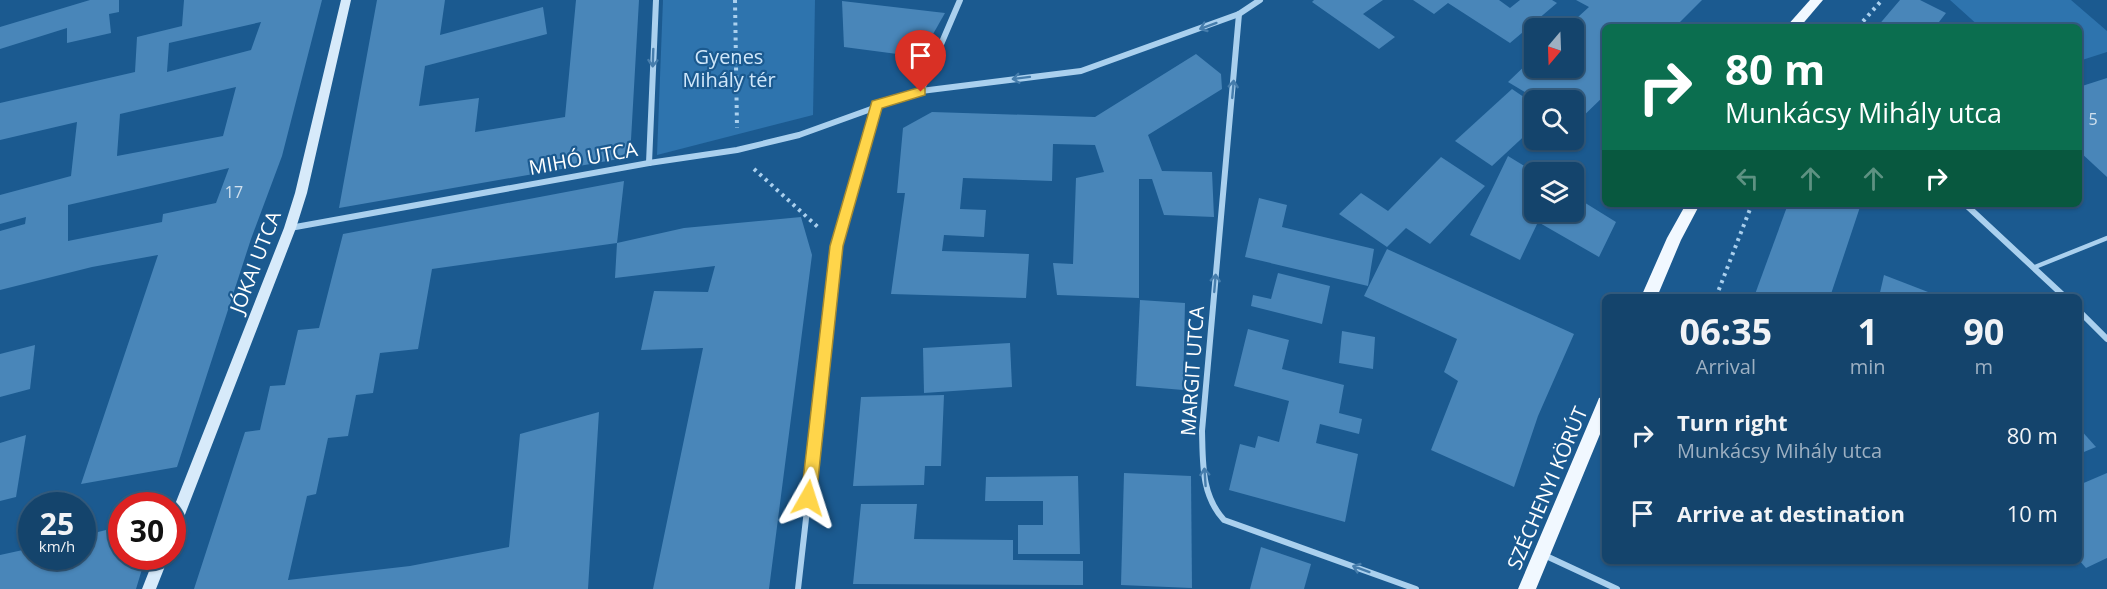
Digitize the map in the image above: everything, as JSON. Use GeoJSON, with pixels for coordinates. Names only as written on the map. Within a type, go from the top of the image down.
{"type":"FeatureCollection","features":[{"type":"Feature","properties":{"kind":"main road"},"geometry":{"type":"LineString","coordinates":[[1795,24],[1817,0]]}},
{"type":"Feature","properties":{"kind":"main road"},"geometry":{"type":"LineString","coordinates":[[1651,294],[1674,238],[1691,207]]}},
{"type":"Feature","properties":{"kind":"main road","name":"SZÉCHENYI KÖRÚT"},"geometry":{"type":"LineString","coordinates":[[1527,589],[1602,410]]}},
{"type":"Feature","properties":{"kind":"street","name":"JÓKAI UTCA"},"geometry":{"type":"LineString","coordinates":[[186,494],[290,228],[301,193],[346,0]]}},
{"type":"Feature","properties":{"kind":"street"},"geometry":{"type":"LineString","coordinates":[[649,163],[656,0]]}},
{"type":"Feature","properties":{"kind":"street"},"geometry":{"type":"LineString","coordinates":[[921,92],[960,0]]}},
{"type":"Feature","properties":{"kind":"street","name":"MIHÓ UTCA"},"geometry":{"type":"LineString","coordinates":[[290,228],[649,163],[737,150],[799,135],[876,105],[921,92],[1081,71],[1239,14],[1260,0]]}},
{"type":"Feature","properties":{"kind":"street","name":"MARGIT UTCA"},"geometry":{"type":"LineString","coordinates":[[1239,14],[1202,431],[1206,493],[1212,510],[1224,520],[1416,589]]}},
{"type":"Feature","properties":{"kind":"street"},"geometry":{"type":"LineString","coordinates":[[798,589],[837,246],[876,105]]}},
{"type":"Feature","properties":{"kind":"street"},"geometry":{"type":"LineString","coordinates":[[1968,207],[2062,294]]}},
{"type":"Feature","properties":{"kind":"street"},"geometry":{"type":"LineString","coordinates":[[2082,314],[2107,339]]}},
{"type":"Feature","properties":{"kind":"street"},"geometry":{"type":"LineString","coordinates":[[1542,554],[1617,589]]}},
{"type":"Feature","properties":{"kind":"street"},"geometry":{"type":"LineString","coordinates":[[149,589],[156,570]]}},
{"type":"Feature","properties":{"kind":"lane"},"geometry":{"type":"LineString","coordinates":[[2035,267],[2107,238]]}},
{"type":"Feature","properties":{"kind":"path"},"geometry":{"type":"LineString","coordinates":[[735,0],[737,150],[763,179],[792,201],[837,246]]}},
{"type":"Feature","properties":{"kind":"path"},"geometry":{"type":"LineString","coordinates":[[1861,24],[1882,0]]}},
{"type":"Feature","properties":{"kind":"path"},"geometry":{"type":"LineString","coordinates":[[1717,294],[1751,207]]}},
{"type":"Feature","properties":{"kind":"green space","name":"Gyenes Mihály tér"},"geometry":{"type":"Polygon","coordinates":[[[663,0],[815,0],[813,115],[657,155],[663,0]]]}},
{"type":"Feature","properties":{"kind":"green space"},"geometry":{"type":"Polygon","coordinates":[[[1950,0],[2071,0],[2107,31],[2107,52],[2082,60],[2082,24],[1977,24],[1950,0]]]}},
{"type":"Feature","properties":{"kind":"building"},"geometry":{"type":"Polygon","coordinates":[[[90,0],[119,0],[119,12],[109,14],[111,33],[67,43],[67,28],[0,49],[0,27],[90,0]]]}},
{"type":"Feature","properties":{"kind":"building"},"geometry":{"type":"Polygon","coordinates":[[[184,0],[322,0],[282,156],[251,239],[177,467],[81,484],[158,255],[92,267],[0,290],[0,231],[25,224],[26,217],[0,224],[0,195],[71,176],[77,122],[0,140],[0,103],[135,72],[137,37],[182,26],[184,0]],[[261,22],[169,43],[167,72],[251,50],[261,22]],[[236,87],[120,114],[117,156],[223,136],[236,87]],[[229,168],[68,205],[68,241],[162,222],[163,214],[216,203],[229,168]]]}},
{"type":"Feature","properties":{"kind":"building"},"geometry":{"type":"Polygon","coordinates":[[[377,0],[445,0],[440,35],[543,7],[547,34],[425,66],[419,106],[479,98],[475,132],[565,117],[576,0],[639,0],[630,157],[339,208],[377,0]]]}},
{"type":"Feature","properties":{"kind":"building"},"geometry":{"type":"Polygon","coordinates":[[[1314,0],[1383,0],[1363,14],[1395,37],[1379,49],[1312,2],[1314,0]]]}},
{"type":"Feature","properties":{"kind":"building"},"geometry":{"type":"Polygon","coordinates":[[[1413,0],[1499,0],[1510,8],[1520,0],[1552,0],[1557,3],[1539,18],[1524,18],[1524,31],[1510,43],[1448,3],[1434,14],[1413,0]]]}},
{"type":"Feature","properties":{"kind":"building"},"geometry":{"type":"Polygon","coordinates":[[[1576,0],[1702,0],[1678,24],[1602,24],[1602,98],[1584,115],[1584,90],[1524,92],[1508,82],[1524,67],[1524,78],[1584,78],[1584,18],[1577,18],[1589,7],[1576,0]]]}},
{"type":"Feature","properties":{"kind":"building"},"geometry":{"type":"Polygon","coordinates":[[[1900,0],[1920,0],[1946,13],[1939,22],[1941,24],[1880,24],[1900,0]]]}},
{"type":"Feature","properties":{"kind":"building"},"geometry":{"type":"Polygon","coordinates":[[[842,1],[945,13],[920,57],[844,47],[842,1]]]}},
{"type":"Feature","properties":{"kind":"building"},"geometry":{"type":"Polygon","coordinates":[[[1196,54],[1221,74],[1222,89],[1148,135],[1162,171],[1212,172],[1214,217],[1164,215],[1152,179],[1139,179],[1139,298],[1057,295],[1053,263],[1073,264],[1076,178],[1104,172],[1095,145],[1053,144],[1052,181],[963,178],[960,209],[986,210],[984,237],[944,235],[942,251],[1029,254],[1026,298],[891,294],[905,193],[897,193],[903,128],[932,112],[1095,117],[1196,54]]]}},
{"type":"Feature","properties":{"kind":"building"},"geometry":{"type":"Polygon","coordinates":[[[2107,78],[2107,177],[2082,154],[2082,86],[2107,78]]]}},
{"type":"Feature","properties":{"kind":"building"},"geometry":{"type":"Polygon","coordinates":[[[1512,89],[1524,97],[1524,136],[1492,166],[1455,141],[1512,89]]]}},
{"type":"Feature","properties":{"kind":"building"},"geometry":{"type":"Polygon","coordinates":[[[1508,156],[1524,166],[1524,222],[1538,222],[1520,260],[1470,235],[1508,156]]]}},
{"type":"Feature","properties":{"kind":"building"},"geometry":{"type":"Polygon","coordinates":[[[1441,157],[1485,186],[1430,244],[1406,228],[1387,247],[1339,214],[1361,193],[1388,211],[1441,157]]]}},
{"type":"Feature","properties":{"kind":"building"},"geometry":{"type":"Polygon","coordinates":[[[624,181],[617,243],[432,269],[418,349],[380,353],[373,393],[356,395],[348,436],[328,438],[316,494],[307,496],[288,580],[410,566],[509,547],[520,434],[599,412],[588,589],[194,589],[245,432],[260,430],[270,386],[285,385],[298,330],[319,328],[343,234],[624,181]]]}},
{"type":"Feature","properties":{"kind":"building"},"geometry":{"type":"Polygon","coordinates":[[[1259,198],[1287,205],[1282,227],[1374,249],[1368,286],[1245,257],[1259,198]]]}},
{"type":"Feature","properties":{"kind":"building"},"geometry":{"type":"Polygon","coordinates":[[[1584,202],[1616,222],[1599,257],[1538,222],[1584,222],[1584,202]]]}},
{"type":"Feature","properties":{"kind":"building"},"geometry":{"type":"Polygon","coordinates":[[[1787,207],[1860,207],[1831,294],[1755,294],[1787,207]]]}},
{"type":"Feature","properties":{"kind":"building"},"geometry":{"type":"Polygon","coordinates":[[[801,217],[812,255],[769,589],[653,589],[703,348],[641,350],[654,291],[708,292],[715,266],[615,278],[617,243],[684,228],[801,217]]]}},
{"type":"Feature","properties":{"kind":"building"},"geometry":{"type":"Polygon","coordinates":[[[1387,249],[1574,334],[1538,416],[1514,487],[1431,450],[1458,381],[1444,372],[1457,339],[1364,296],[1387,249]]]}},
{"type":"Feature","properties":{"kind":"building"},"geometry":{"type":"Polygon","coordinates":[[[1278,273],[1330,286],[1322,324],[1251,306],[1253,295],[1271,299],[1278,273]]]}},
{"type":"Feature","properties":{"kind":"building"},"geometry":{"type":"Polygon","coordinates":[[[1884,275],[1933,294],[1880,294],[1884,275]]]}},
{"type":"Feature","properties":{"kind":"building"},"geometry":{"type":"Polygon","coordinates":[[[1140,300],[1185,303],[1183,390],[1136,386],[1140,300]]]}},
{"type":"Feature","properties":{"kind":"building"},"geometry":{"type":"Polygon","coordinates":[[[1248,329],[1289,340],[1282,369],[1344,385],[1339,413],[1362,419],[1359,434],[1320,424],[1316,443],[1358,454],[1345,522],[1229,490],[1240,444],[1255,448],[1258,436],[1279,442],[1289,401],[1234,386],[1248,329]]]}},
{"type":"Feature","properties":{"kind":"building"},"geometry":{"type":"Polygon","coordinates":[[[1342,331],[1375,337],[1373,369],[1339,363],[1342,331]]]}},
{"type":"Feature","properties":{"kind":"building"},"geometry":{"type":"Polygon","coordinates":[[[1010,343],[1012,387],[924,393],[923,348],[1010,343]]]}},
{"type":"Feature","properties":{"kind":"building"},"geometry":{"type":"Polygon","coordinates":[[[35,345],[30,389],[0,397],[0,354],[35,345]]]}},
{"type":"Feature","properties":{"kind":"building"},"geometry":{"type":"Polygon","coordinates":[[[944,395],[941,466],[925,466],[924,485],[853,486],[861,397],[944,395]]]}},
{"type":"Feature","properties":{"kind":"building"},"geometry":{"type":"Polygon","coordinates":[[[2082,431],[2096,447],[2082,453],[2082,431]]]}},
{"type":"Feature","properties":{"kind":"building"},"geometry":{"type":"Polygon","coordinates":[[[26,435],[16,497],[0,501],[0,443],[26,435]]]}},
{"type":"Feature","properties":{"kind":"building"},"geometry":{"type":"Polygon","coordinates":[[[1124,473],[1191,476],[1192,588],[1121,585],[1124,473]]]}},
{"type":"Feature","properties":{"kind":"building"},"geometry":{"type":"Polygon","coordinates":[[[2107,473],[2107,558],[2086,568],[2082,563],[2082,484],[2107,473]]]}},
{"type":"Feature","properties":{"kind":"building"},"geometry":{"type":"Polygon","coordinates":[[[1078,476],[1080,554],[1018,554],[1018,525],[1043,525],[1043,501],[985,501],[986,477],[1078,476]]]}},
{"type":"Feature","properties":{"kind":"building"},"geometry":{"type":"Polygon","coordinates":[[[861,504],[917,504],[914,539],[1013,540],[1013,560],[1083,561],[1083,585],[853,584],[861,504]]]}},
{"type":"Feature","properties":{"kind":"building"},"geometry":{"type":"Polygon","coordinates":[[[108,530],[108,570],[142,570],[136,589],[0,589],[0,555],[18,551],[18,570],[96,570],[96,532],[108,530]]]}},
{"type":"Feature","properties":{"kind":"building"},"geometry":{"type":"Polygon","coordinates":[[[1261,547],[1311,564],[1304,589],[1250,589],[1261,547]]]}},
{"type":"Feature","properties":{"kind":"route"},"geometry":{"type":"LineString","coordinates":[[808,498],[837,246],[876,105],[921,92]]}}]}
